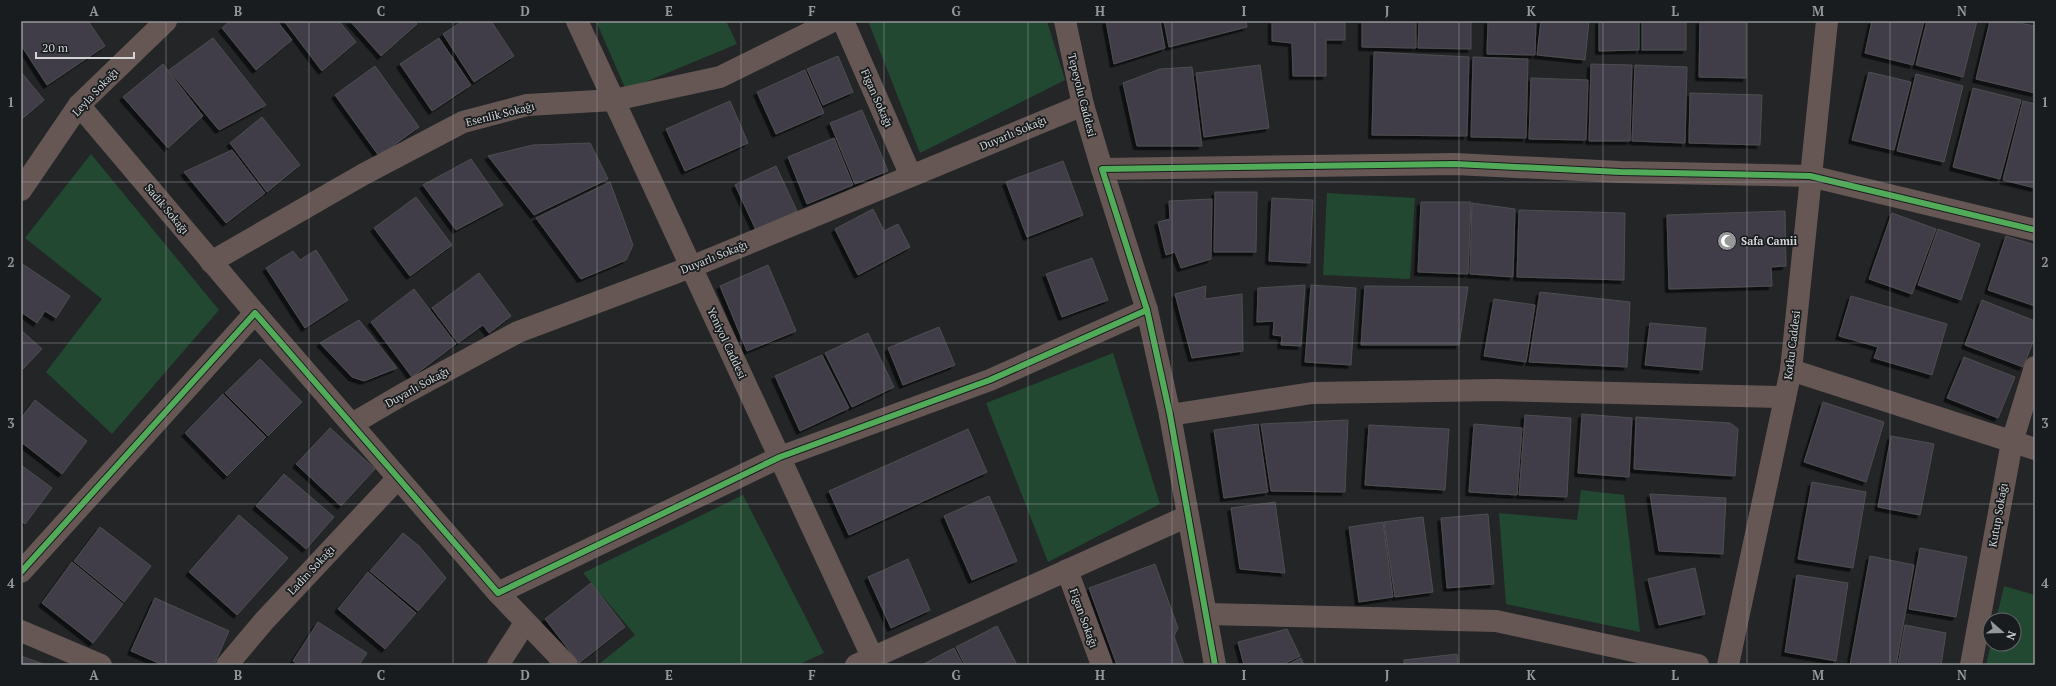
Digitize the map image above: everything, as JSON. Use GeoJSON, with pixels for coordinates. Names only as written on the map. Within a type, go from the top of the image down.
{"type":"FeatureCollection","features":[{"type":"Feature","properties":{"kind":"street","name":"Leyla Sokağı"},"geometry":{"type":"LineString","coordinates":[[21,190],[79,105],[166,21]]}},
{"type":"Feature","properties":{"kind":"street","name":"Yeniyol Caddesi"},"geometry":{"type":"LineString","coordinates":[[577,21],[780,456],[868,662]]}},
{"type":"Feature","properties":{"kind":"street","name":"Esenlik Sokağı"},"geometry":{"type":"LineString","coordinates":[[211,262],[364,174],[463,122],[527,105],[614,100],[720,77],[833,21]]}},
{"type":"Feature","properties":{"kind":"street","name":"Figan Sokağı"},"geometry":{"type":"LineString","coordinates":[[843,21],[911,176]]}},
{"type":"Feature","properties":{"kind":"street","name":"Tepeyolu Caddesi"},"geometry":{"type":"LineString","coordinates":[[1065,21],[1083,105],[1147,310],[1170,415],[1215,665]]}},
{"type":"Feature","properties":{"kind":"street","name":"Kotku Caddesi"},"geometry":{"type":"LineString","coordinates":[[1728,665],[1791,370],[1827,21]]}},
{"type":"Feature","properties":{"kind":"street","name":"Sadık Sokağı"},"geometry":{"type":"LineString","coordinates":[[79,105],[211,262],[498,593],[525,623],[567,665]]}},
{"type":"Feature","properties":{"kind":"street","name":"Duyarlı Sokağı"},"geometry":{"type":"LineString","coordinates":[[352,424],[405,392],[518,332],[691,267],[1083,105]]}},
{"type":"Feature","properties":{"kind":"street"},"geometry":{"type":"LineString","coordinates":[[1102,169],[1455,164],[1620,172],[1810,176],[2035,230]]}},
{"type":"Feature","properties":{"kind":"street"},"geometry":{"type":"LineString","coordinates":[[498,593],[780,456],[990,380],[1147,310]]}},
{"type":"Feature","properties":{"kind":"street"},"geometry":{"type":"LineString","coordinates":[[21,572],[255,312]]}},
{"type":"Feature","properties":{"kind":"street","name":"Kutup Sokağı"},"geometry":{"type":"LineString","coordinates":[[1971,665],[2012,442],[2035,367]]}},
{"type":"Feature","properties":{"kind":"street"},"geometry":{"type":"LineString","coordinates":[[1791,370],[2035,449]]}},
{"type":"Feature","properties":{"kind":"street"},"geometry":{"type":"LineString","coordinates":[[1170,415],[1312,393],[1496,390],[1785,398]]}},
{"type":"Feature","properties":{"kind":"street","name":"Ladin Sokağı"},"geometry":{"type":"LineString","coordinates":[[227,665],[265,620],[398,478]]}},
{"type":"Feature","properties":{"kind":"street"},"geometry":{"type":"LineString","coordinates":[[868,662],[1188,516]]}},
{"type":"Feature","properties":{"kind":"street","name":"Figan Sokağı"},"geometry":{"type":"LineString","coordinates":[[1067,570],[1102,665]]}},
{"type":"Feature","properties":{"kind":"street"},"geometry":{"type":"LineString","coordinates":[[1206,614],[1496,621],[1698,665]]}},
{"type":"Feature","properties":{"kind":"street"},"geometry":{"type":"LineString","coordinates":[[498,665],[525,623]]}},
{"type":"Feature","properties":{"kind":"street"},"geometry":{"type":"LineString","coordinates":[[21,631],[101,665]]}},
{"type":"Feature","properties":{"kind":"green space"},"geometry":{"type":"Polygon","coordinates":[[[596,21],[726,21],[737,44],[626,90],[596,21]]]}},
{"type":"Feature","properties":{"kind":"green space"},"geometry":{"type":"Polygon","coordinates":[[[868,21],[1047,21],[1065,80],[920,153],[868,21]]]}},
{"type":"Feature","properties":{"kind":"green space"},"geometry":{"type":"Polygon","coordinates":[[[91,154],[219,310],[112,434],[46,372],[102,299],[25,238],[91,154]]]}},
{"type":"Feature","properties":{"kind":"green space"},"geometry":{"type":"Polygon","coordinates":[[[1327,193],[1415,198],[1410,279],[1323,275],[1327,193]]]}},
{"type":"Feature","properties":{"kind":"green space"},"geometry":{"type":"Polygon","coordinates":[[[1113,353],[1160,504],[1048,562],[986,403],[1113,353]]]}},
{"type":"Feature","properties":{"kind":"green space"},"geometry":{"type":"Polygon","coordinates":[[[1581,490],[1624,495],[1640,632],[1506,604],[1499,513],[1577,520],[1581,490]]]}},
{"type":"Feature","properties":{"kind":"green space"},"geometry":{"type":"Polygon","coordinates":[[[743,495],[824,653],[798,665],[598,665],[635,635],[583,573],[743,495]]]}},
{"type":"Feature","properties":{"kind":"green space"},"geometry":{"type":"Polygon","coordinates":[[[2004,586],[2035,595],[2035,665],[1986,665],[1989,652],[2022,652],[2022,612],[1998,612],[2004,586]]]}},
{"type":"Feature","properties":{"kind":"building"},"geometry":{"type":"Polygon","coordinates":[[[21,21],[88,21],[105,46],[47,85],[21,45],[21,21]]]}},
{"type":"Feature","properties":{"kind":"building"},"geometry":{"type":"Polygon","coordinates":[[[230,21],[277,21],[292,40],[256,70],[222,28],[230,21]]]}},
{"type":"Feature","properties":{"kind":"building"},"geometry":{"type":"Polygon","coordinates":[[[284,21],[339,21],[356,42],[322,71],[284,21]]]}},
{"type":"Feature","properties":{"kind":"building"},"geometry":{"type":"Polygon","coordinates":[[[350,21],[414,21],[417,24],[381,56],[350,21]]]}},
{"type":"Feature","properties":{"kind":"building"},"geometry":{"type":"Polygon","coordinates":[[[463,21],[491,21],[514,56],[474,82],[443,34],[463,21]]]}},
{"type":"Feature","properties":{"kind":"building"},"geometry":{"type":"Polygon","coordinates":[[[1106,21],[1160,21],[1165,48],[1114,64],[1106,21]]]}},
{"type":"Feature","properties":{"kind":"building"},"geometry":{"type":"Polygon","coordinates":[[[1164,21],[1246,21],[1247,27],[1169,47],[1164,21]]]}},
{"type":"Feature","properties":{"kind":"building"},"geometry":{"type":"Polygon","coordinates":[[[1272,21],[1345,21],[1345,40],[1326,40],[1326,76],[1293,76],[1292,43],[1272,41],[1272,21]]]}},
{"type":"Feature","properties":{"kind":"building"},"geometry":{"type":"Polygon","coordinates":[[[1362,21],[1416,21],[1416,48],[1362,47],[1362,21]]]}},
{"type":"Feature","properties":{"kind":"building"},"geometry":{"type":"Polygon","coordinates":[[[1419,21],[1471,21],[1471,49],[1418,48],[1419,21]]]}},
{"type":"Feature","properties":{"kind":"building"},"geometry":{"type":"Polygon","coordinates":[[[1488,21],[1536,21],[1535,55],[1487,54],[1488,21]]]}},
{"type":"Feature","properties":{"kind":"building"},"geometry":{"type":"Polygon","coordinates":[[[1541,21],[1589,21],[1585,60],[1537,55],[1541,21]]]}},
{"type":"Feature","properties":{"kind":"building"},"geometry":{"type":"Polygon","coordinates":[[[1599,21],[1639,21],[1639,50],[1599,51],[1599,21]]]}},
{"type":"Feature","properties":{"kind":"building"},"geometry":{"type":"Polygon","coordinates":[[[1642,21],[1686,21],[1686,50],[1642,50],[1642,21]]]}},
{"type":"Feature","properties":{"kind":"building"},"geometry":{"type":"Polygon","coordinates":[[[1700,21],[1746,21],[1746,78],[1699,77],[1700,21]]]}},
{"type":"Feature","properties":{"kind":"building"},"geometry":{"type":"Polygon","coordinates":[[[1872,21],[1924,21],[1913,65],[1865,53],[1872,21]]]}},
{"type":"Feature","properties":{"kind":"building"},"geometry":{"type":"Polygon","coordinates":[[[1927,21],[1977,21],[1963,77],[1916,65],[1927,21]]]}},
{"type":"Feature","properties":{"kind":"building"},"geometry":{"type":"Polygon","coordinates":[[[1990,21],[2008,21],[2035,26],[2035,93],[1976,79],[1990,21]]]}},
{"type":"Feature","properties":{"kind":"building"},"geometry":{"type":"Polygon","coordinates":[[[213,38],[266,105],[219,130],[169,70],[213,38]]]}},
{"type":"Feature","properties":{"kind":"building"},"geometry":{"type":"Polygon","coordinates":[[[439,38],[471,85],[432,111],[400,64],[439,38]]]}},
{"type":"Feature","properties":{"kind":"building"},"geometry":{"type":"Polygon","coordinates":[[[1374,52],[1469,57],[1467,136],[1372,135],[1374,52]]]}},
{"type":"Feature","properties":{"kind":"building"},"geometry":{"type":"Polygon","coordinates":[[[838,56],[853,92],[823,105],[807,69],[838,56]]]}},
{"type":"Feature","properties":{"kind":"building"},"geometry":{"type":"Polygon","coordinates":[[[1473,57],[1528,59],[1526,138],[1471,137],[1473,57]]]}},
{"type":"Feature","properties":{"kind":"building"},"geometry":{"type":"Polygon","coordinates":[[[163,64],[203,116],[168,148],[123,97],[163,64]]]}},
{"type":"Feature","properties":{"kind":"building"},"geometry":{"type":"Polygon","coordinates":[[[1591,64],[1632,65],[1630,141],[1589,141],[1591,64]]]}},
{"type":"Feature","properties":{"kind":"building"},"geometry":{"type":"Polygon","coordinates":[[[1260,65],[1269,128],[1204,137],[1196,73],[1260,65]]]}},
{"type":"Feature","properties":{"kind":"building"},"geometry":{"type":"Polygon","coordinates":[[[1635,65],[1687,67],[1685,143],[1632,141],[1635,65]]]}},
{"type":"Feature","properties":{"kind":"building"},"geometry":{"type":"Polygon","coordinates":[[[375,66],[419,127],[379,156],[335,95],[375,66]]]}},
{"type":"Feature","properties":{"kind":"building"},"geometry":{"type":"Polygon","coordinates":[[[1192,67],[1202,146],[1137,146],[1123,83],[1160,69],[1192,67]]]}},
{"type":"Feature","properties":{"kind":"building"},"geometry":{"type":"Polygon","coordinates":[[[805,70],[824,113],[776,134],[757,92],[805,70]]]}},
{"type":"Feature","properties":{"kind":"building"},"geometry":{"type":"Polygon","coordinates":[[[21,72],[44,100],[21,120],[21,72]]]}},
{"type":"Feature","properties":{"kind":"building"},"geometry":{"type":"Polygon","coordinates":[[[1869,72],[1911,82],[1894,150],[1852,140],[1869,72]]]}},
{"type":"Feature","properties":{"kind":"building"},"geometry":{"type":"Polygon","coordinates":[[[1916,74],[1963,86],[1944,162],[1897,151],[1916,74]]]}},
{"type":"Feature","properties":{"kind":"building"},"geometry":{"type":"Polygon","coordinates":[[[1531,78],[1588,80],[1586,140],[1529,139],[1531,78]]]}},
{"type":"Feature","properties":{"kind":"building"},"geometry":{"type":"Polygon","coordinates":[[[1973,88],[2021,100],[2000,179],[1953,167],[1973,88]]]}},
{"type":"Feature","properties":{"kind":"building"},"geometry":{"type":"Polygon","coordinates":[[[1690,93],[1762,95],[1760,145],[1689,143],[1690,93]]]}},
{"type":"Feature","properties":{"kind":"building"},"geometry":{"type":"Polygon","coordinates":[[[730,101],[748,143],[685,171],[666,129],[730,101]]]}},
{"type":"Feature","properties":{"kind":"building"},"geometry":{"type":"Polygon","coordinates":[[[2023,101],[2035,104],[2035,188],[2003,180],[2023,101]]]}},
{"type":"Feature","properties":{"kind":"building"},"geometry":{"type":"Polygon","coordinates":[[[862,110],[888,171],[855,184],[830,123],[862,110]]]}},
{"type":"Feature","properties":{"kind":"building"},"geometry":{"type":"Polygon","coordinates":[[[262,117],[300,165],[267,192],[230,143],[262,117]]]}},
{"type":"Feature","properties":{"kind":"building"},"geometry":{"type":"Polygon","coordinates":[[[834,138],[853,185],[807,204],[788,157],[834,138]]]}},
{"type":"Feature","properties":{"kind":"building"},"geometry":{"type":"Polygon","coordinates":[[[590,143],[608,179],[534,215],[488,156],[533,145],[590,143]]]}},
{"type":"Feature","properties":{"kind":"building"},"geometry":{"type":"Polygon","coordinates":[[[232,150],[265,193],[226,223],[184,172],[232,150]]]}},
{"type":"Feature","properties":{"kind":"building"},"geometry":{"type":"Polygon","coordinates":[[[471,159],[503,205],[456,230],[423,185],[471,159]]]}},
{"type":"Feature","properties":{"kind":"building"},"geometry":{"type":"Polygon","coordinates":[[[1063,161],[1083,215],[1027,237],[1006,182],[1063,161]]]}},
{"type":"Feature","properties":{"kind":"building"},"geometry":{"type":"Polygon","coordinates":[[[776,166],[797,211],[756,230],[735,185],[776,166]]]}},
{"type":"Feature","properties":{"kind":"building"},"geometry":{"type":"Polygon","coordinates":[[[610,182],[633,245],[626,260],[581,279],[536,218],[610,182]]]}},
{"type":"Feature","properties":{"kind":"building"},"geometry":{"type":"Polygon","coordinates":[[[1215,192],[1257,192],[1256,252],[1214,252],[1215,192]]]}},
{"type":"Feature","properties":{"kind":"building"},"geometry":{"type":"Polygon","coordinates":[[[416,197],[452,245],[410,276],[374,228],[416,197]]]}},
{"type":"Feature","properties":{"kind":"building"},"geometry":{"type":"Polygon","coordinates":[[[1272,198],[1313,200],[1310,263],[1269,261],[1272,198]]]}},
{"type":"Feature","properties":{"kind":"building"},"geometry":{"type":"Polygon","coordinates":[[[1212,199],[1211,259],[1181,268],[1175,252],[1166,255],[1158,222],[1170,219],[1169,201],[1212,199]]]}},
{"type":"Feature","properties":{"kind":"building"},"geometry":{"type":"Polygon","coordinates":[[[1421,202],[1471,202],[1468,274],[1418,272],[1421,202]]]}},
{"type":"Feature","properties":{"kind":"building"},"geometry":{"type":"Polygon","coordinates":[[[1472,203],[1515,209],[1513,277],[1470,274],[1472,203]]]}},
{"type":"Feature","properties":{"kind":"building"},"geometry":{"type":"Polygon","coordinates":[[[873,209],[884,231],[898,224],[910,247],[858,275],[835,229],[873,209]]]}},
{"type":"Feature","properties":{"kind":"building"},"geometry":{"type":"Polygon","coordinates":[[[1519,210],[1625,213],[1624,280],[1517,277],[1519,210]]]}},
{"type":"Feature","properties":{"kind":"building","name":"Safa Camii"},"geometry":{"type":"Polygon","coordinates":[[[1785,211],[1786,266],[1771,267],[1772,286],[1669,289],[1667,215],[1785,211]]]}},
{"type":"Feature","properties":{"kind":"building"},"geometry":{"type":"Polygon","coordinates":[[[1892,213],[1936,229],[1912,294],[1869,279],[1892,213]]]}},
{"type":"Feature","properties":{"kind":"building"},"geometry":{"type":"Polygon","coordinates":[[[1938,229],[1980,244],[1961,300],[1918,285],[1938,229]]]}},
{"type":"Feature","properties":{"kind":"building"},"geometry":{"type":"Polygon","coordinates":[[[2006,236],[2035,245],[2035,306],[1988,290],[2006,236]]]}},
{"type":"Feature","properties":{"kind":"building"},"geometry":{"type":"Polygon","coordinates":[[[316,250],[348,300],[305,328],[266,268],[293,251],[300,260],[316,250]]]}},
{"type":"Feature","properties":{"kind":"building"},"geometry":{"type":"Polygon","coordinates":[[[1092,258],[1108,300],[1062,317],[1046,274],[1092,258]]]}},
{"type":"Feature","properties":{"kind":"building"},"geometry":{"type":"Polygon","coordinates":[[[21,263],[70,296],[56,318],[45,311],[37,323],[21,312],[21,263]]]}},
{"type":"Feature","properties":{"kind":"building"},"geometry":{"type":"Polygon","coordinates":[[[768,265],[796,331],[747,351],[720,286],[768,265]]]}},
{"type":"Feature","properties":{"kind":"building"},"geometry":{"type":"Polygon","coordinates":[[[479,273],[511,316],[489,333],[483,325],[458,343],[432,308],[479,273]]]}},
{"type":"Feature","properties":{"kind":"building"},"geometry":{"type":"Polygon","coordinates":[[[1305,285],[1301,346],[1281,345],[1282,336],[1273,335],[1274,321],[1257,322],[1258,288],[1305,285]]]}},
{"type":"Feature","properties":{"kind":"building"},"geometry":{"type":"Polygon","coordinates":[[[1311,285],[1356,288],[1351,365],[1305,362],[1311,285]]]}},
{"type":"Feature","properties":{"kind":"building"},"geometry":{"type":"Polygon","coordinates":[[[1206,286],[1205,299],[1242,294],[1243,351],[1192,358],[1175,294],[1206,286]]]}},
{"type":"Feature","properties":{"kind":"building"},"geometry":{"type":"Polygon","coordinates":[[[1365,286],[1468,287],[1459,345],[1361,345],[1365,286]]]}},
{"type":"Feature","properties":{"kind":"building"},"geometry":{"type":"Polygon","coordinates":[[[414,289],[456,344],[412,377],[371,322],[414,289]]]}},
{"type":"Feature","properties":{"kind":"building"},"geometry":{"type":"Polygon","coordinates":[[[1540,292],[1630,302],[1627,367],[1529,362],[1540,292]]]}},
{"type":"Feature","properties":{"kind":"building"},"geometry":{"type":"Polygon","coordinates":[[[1851,296],[1947,324],[1932,375],[1874,358],[1878,347],[1839,336],[1851,296]]]}},
{"type":"Feature","properties":{"kind":"building"},"geometry":{"type":"Polygon","coordinates":[[[1494,299],[1535,305],[1526,362],[1484,356],[1494,299]]]}},
{"type":"Feature","properties":{"kind":"building"},"geometry":{"type":"Polygon","coordinates":[[[1982,300],[2035,321],[2035,337],[2023,367],[1965,345],[1982,300]]]}},
{"type":"Feature","properties":{"kind":"building"},"geometry":{"type":"Polygon","coordinates":[[[359,320],[397,368],[364,381],[352,377],[320,343],[359,320]]]}},
{"type":"Feature","properties":{"kind":"building"},"geometry":{"type":"Polygon","coordinates":[[[1650,323],[1706,328],[1702,370],[1645,365],[1650,323]]]}},
{"type":"Feature","properties":{"kind":"building"},"geometry":{"type":"Polygon","coordinates":[[[939,327],[955,365],[903,385],[888,348],[939,327]]]}},
{"type":"Feature","properties":{"kind":"building"},"geometry":{"type":"Polygon","coordinates":[[[21,330],[42,349],[21,371],[21,330]]]}},
{"type":"Feature","properties":{"kind":"building"},"geometry":{"type":"Polygon","coordinates":[[[868,333],[894,387],[852,407],[825,353],[868,333]]]}},
{"type":"Feature","properties":{"kind":"building"},"geometry":{"type":"Polygon","coordinates":[[[822,355],[849,408],[800,431],[775,376],[822,355]]]}},
{"type":"Feature","properties":{"kind":"building"},"geometry":{"type":"Polygon","coordinates":[[[1964,357],[2015,377],[1998,418],[1947,398],[1964,357]]]}},
{"type":"Feature","properties":{"kind":"building"},"geometry":{"type":"Polygon","coordinates":[[[260,359],[302,402],[268,436],[225,393],[260,359]]]}},
{"type":"Feature","properties":{"kind":"building"},"geometry":{"type":"Polygon","coordinates":[[[223,394],[266,437],[227,476],[185,433],[223,394]]]}},
{"type":"Feature","properties":{"kind":"building"},"geometry":{"type":"Polygon","coordinates":[[[35,400],[87,441],[62,474],[21,442],[21,418],[35,400]]]}},
{"type":"Feature","properties":{"kind":"building"},"geometry":{"type":"Polygon","coordinates":[[[1823,402],[1884,422],[1866,482],[1804,462],[1823,402]]]}},
{"type":"Feature","properties":{"kind":"building"},"geometry":{"type":"Polygon","coordinates":[[[1582,414],[1632,418],[1629,477],[1578,473],[1582,414]]]}},
{"type":"Feature","properties":{"kind":"building"},"geometry":{"type":"Polygon","coordinates":[[[1525,415],[1571,418],[1567,497],[1519,495],[1525,415]]]}},
{"type":"Feature","properties":{"kind":"building"},"geometry":{"type":"Polygon","coordinates":[[[1636,417],[1730,423],[1738,429],[1735,476],[1634,469],[1636,417]]]}},
{"type":"Feature","properties":{"kind":"building"},"geometry":{"type":"Polygon","coordinates":[[[1348,420],[1345,492],[1271,491],[1261,424],[1348,420]]]}},
{"type":"Feature","properties":{"kind":"building"},"geometry":{"type":"Polygon","coordinates":[[[1258,424],[1268,492],[1224,498],[1214,430],[1258,424]]]}},
{"type":"Feature","properties":{"kind":"building"},"geometry":{"type":"Polygon","coordinates":[[[1474,424],[1522,428],[1517,495],[1469,492],[1474,424]]]}},
{"type":"Feature","properties":{"kind":"building"},"geometry":{"type":"Polygon","coordinates":[[[1369,425],[1449,429],[1445,490],[1365,485],[1369,425]]]}},
{"type":"Feature","properties":{"kind":"building"},"geometry":{"type":"Polygon","coordinates":[[[330,428],[375,469],[341,506],[296,464],[330,428]]]}},
{"type":"Feature","properties":{"kind":"building"},"geometry":{"type":"Polygon","coordinates":[[[968,429],[987,472],[849,535],[829,491],[968,429]]]}},
{"type":"Feature","properties":{"kind":"building"},"geometry":{"type":"Polygon","coordinates":[[[1891,436],[1934,444],[1920,515],[1878,507],[1891,436]]]}},
{"type":"Feature","properties":{"kind":"building"},"geometry":{"type":"Polygon","coordinates":[[[21,465],[52,488],[25,524],[21,521],[21,465]]]}},
{"type":"Feature","properties":{"kind":"building"},"geometry":{"type":"Polygon","coordinates":[[[284,474],[334,517],[306,549],[256,506],[284,474]]]}},
{"type":"Feature","properties":{"kind":"building"},"geometry":{"type":"Polygon","coordinates":[[[1812,482],[1866,492],[1853,568],[1798,559],[1812,482]]]}},
{"type":"Feature","properties":{"kind":"building"},"geometry":{"type":"Polygon","coordinates":[[[1650,494],[1726,498],[1723,554],[1659,551],[1650,494]]]}},
{"type":"Feature","properties":{"kind":"building"},"geometry":{"type":"Polygon","coordinates":[[[989,496],[1017,561],[972,580],[944,516],[989,496]]]}},
{"type":"Feature","properties":{"kind":"building"},"geometry":{"type":"Polygon","coordinates":[[[1275,502],[1285,573],[1240,569],[1231,508],[1275,502]]]}},
{"type":"Feature","properties":{"kind":"building"},"geometry":{"type":"Polygon","coordinates":[[[1488,514],[1494,584],[1447,588],[1441,518],[1488,514]]]}},
{"type":"Feature","properties":{"kind":"building"},"geometry":{"type":"Polygon","coordinates":[[[239,515],[288,558],[237,615],[189,572],[239,515]]]}},
{"type":"Feature","properties":{"kind":"building"},"geometry":{"type":"Polygon","coordinates":[[[1423,517],[1433,592],[1395,597],[1384,522],[1423,517]]]}},
{"type":"Feature","properties":{"kind":"building"},"geometry":{"type":"Polygon","coordinates":[[[1383,522],[1393,597],[1359,602],[1349,527],[1383,522]]]}},
{"type":"Feature","properties":{"kind":"building"},"geometry":{"type":"Polygon","coordinates":[[[100,527],[151,566],[124,602],[74,561],[100,527]]]}},
{"type":"Feature","properties":{"kind":"building"},"geometry":{"type":"Polygon","coordinates":[[[403,533],[419,546],[446,578],[418,611],[370,571],[403,533]]]}},
{"type":"Feature","properties":{"kind":"building"},"geometry":{"type":"Polygon","coordinates":[[[1920,548],[1967,557],[1956,617],[1909,609],[1920,548]]]}},
{"type":"Feature","properties":{"kind":"building"},"geometry":{"type":"Polygon","coordinates":[[[1870,556],[1914,565],[1896,665],[1850,665],[1870,556]]]}},
{"type":"Feature","properties":{"kind":"building"},"geometry":{"type":"Polygon","coordinates":[[[908,559],[930,610],[891,628],[868,577],[908,559]]]}},
{"type":"Feature","properties":{"kind":"building"},"geometry":{"type":"Polygon","coordinates":[[[72,562],[123,604],[93,643],[42,603],[72,562]]]}},
{"type":"Feature","properties":{"kind":"building"},"geometry":{"type":"Polygon","coordinates":[[[1155,564],[1178,628],[1174,636],[1184,665],[1117,665],[1089,588],[1155,564]]]}},
{"type":"Feature","properties":{"kind":"building"},"geometry":{"type":"Polygon","coordinates":[[[1695,568],[1705,614],[1659,625],[1648,579],[1695,568]]]}},
{"type":"Feature","properties":{"kind":"building"},"geometry":{"type":"Polygon","coordinates":[[[368,572],[416,613],[385,649],[338,609],[368,572]]]}},
{"type":"Feature","properties":{"kind":"building"},"geometry":{"type":"Polygon","coordinates":[[[1797,575],[1848,583],[1836,661],[1785,652],[1797,575]]]}},
{"type":"Feature","properties":{"kind":"building"},"geometry":{"type":"Polygon","coordinates":[[[591,583],[625,627],[579,663],[545,619],[591,583]]]}},
{"type":"Feature","properties":{"kind":"building"},"geometry":{"type":"Polygon","coordinates":[[[155,598],[229,631],[214,665],[163,665],[131,651],[155,598]]]}},
{"type":"Feature","properties":{"kind":"building"},"geometry":{"type":"Polygon","coordinates":[[[318,622],[367,653],[359,665],[299,665],[293,661],[318,622]]]}},
{"type":"Feature","properties":{"kind":"building"},"geometry":{"type":"Polygon","coordinates":[[[1905,625],[1946,633],[1941,665],[1898,665],[1905,625]]]}},
{"type":"Feature","properties":{"kind":"building"},"geometry":{"type":"Polygon","coordinates":[[[997,626],[1017,665],[965,665],[956,647],[997,626]]]}},
{"type":"Feature","properties":{"kind":"building"},"geometry":{"type":"Polygon","coordinates":[[[1287,629],[1300,656],[1282,665],[1244,665],[1238,642],[1287,629]]]}},
{"type":"Feature","properties":{"kind":"building"},"geometry":{"type":"Polygon","coordinates":[[[954,648],[963,665],[922,665],[954,648]]]}},
{"type":"Feature","properties":{"kind":"building"},"geometry":{"type":"Polygon","coordinates":[[[1457,654],[1458,665],[1404,665],[1404,660],[1457,654]]]}},
{"type":"Feature","properties":{"kind":"building"},"geometry":{"type":"Polygon","coordinates":[[[21,656],[46,665],[21,665],[21,656]]]}},
{"type":"Feature","properties":{"kind":"building"},"geometry":{"type":"Polygon","coordinates":[[[1301,658],[1304,665],[1287,665],[1301,658]]]}},
{"type":"Feature","properties":{"kind":"cycle path"},"geometry":{"type":"LineString","coordinates":[[1147,310],[1102,169],[1455,164],[1620,172],[1810,176],[2035,230]]}},
{"type":"Feature","properties":{"kind":"cycle path"},"geometry":{"type":"LineString","coordinates":[[21,572],[255,313],[498,593],[780,457],[990,380],[1147,310],[1170,415],[1215,665]]}},
{"type":"Feature","properties":{"kind":"place","name":"Safa Camii"},"geometry":{"type":"Point","coordinates":[1727,241]}}]}
